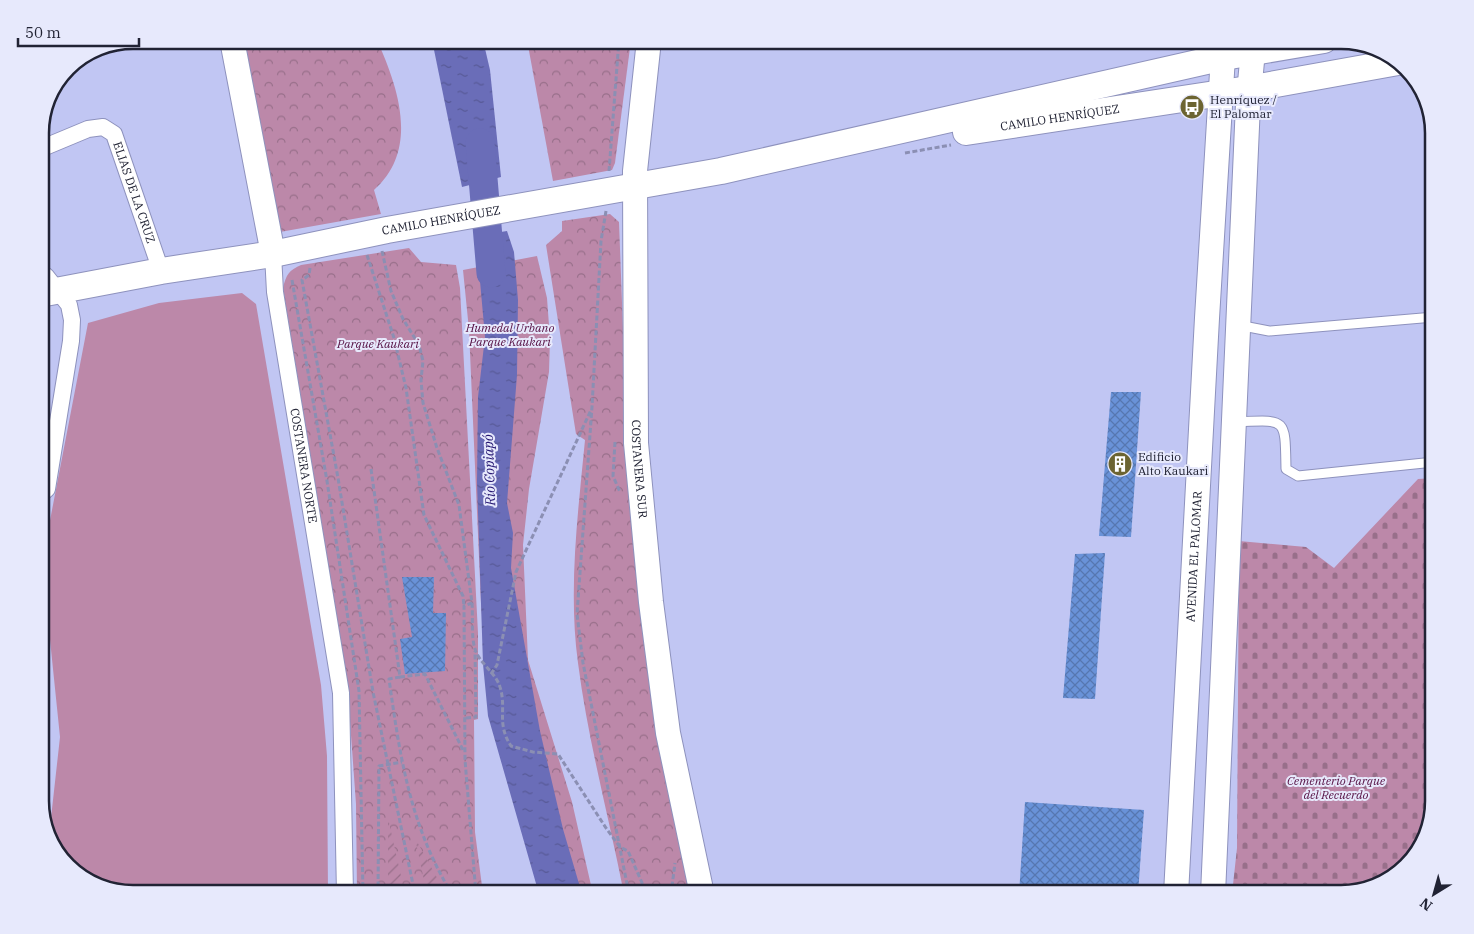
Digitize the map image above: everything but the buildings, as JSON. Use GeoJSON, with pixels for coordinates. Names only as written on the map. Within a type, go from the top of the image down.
{"type":"FeatureCollection","features":[{"type":"Feature","properties":{"kind":"main road","name":"CAMILO HENRÍQUEZ"},"geometry":{"type":"LineString","coordinates":[[49,284],[161,271],[384,239],[563,200],[720,170],[1220,49]]}},
{"type":"Feature","properties":{"kind":"main road","name":"CAMILO HENRÍQUEZ"},"geometry":{"type":"LineString","coordinates":[[720,170],[1248,89],[1389,64]]}},
{"type":"Feature","properties":{"kind":"street","name":"COSTANERA NORTE"},"geometry":{"type":"LineString","coordinates":[[234,49],[273,254],[275,292],[341,693],[345,885]]}},
{"type":"Feature","properties":{"kind":"street","name":"COSTANERA SUR"},"geometry":{"type":"LineString","coordinates":[[648,49],[642,87],[635,187],[636,443],[650,602],[668,734],[700,885]]}},
{"type":"Feature","properties":{"kind":"street","name":"AVENIDA EL PALOMAR"},"geometry":{"type":"LineString","coordinates":[[1176,885],[1207,318],[1224,49]]}},
{"type":"Feature","properties":{"kind":"street"},"geometry":{"type":"LineString","coordinates":[[1213,885],[1248,89],[1254,49]]}},
{"type":"Feature","properties":{"kind":"street","name":"ELIAS DE LA CRUZ"},"geometry":{"type":"LineString","coordinates":[[49,145],[88,129],[103,127],[114,134],[161,271]]}},
{"type":"Feature","properties":{"kind":"street"},"geometry":{"type":"LineString","coordinates":[[49,287],[69,305],[72,320],[71,340],[49,477]]}},
{"type":"Feature","properties":{"kind":"street"},"geometry":{"type":"LineString","coordinates":[[1207,318],[1238,325]]}},
{"type":"Feature","properties":{"kind":"lane"},"geometry":{"type":"LineString","coordinates":[[1238,325],[1269,331],[1425,318]]}},
{"type":"Feature","properties":{"kind":"lane"},"geometry":{"type":"LineString","coordinates":[[1234,422],[1266,420],[1279,423],[1286,431],[1286,469],[1298,476],[1425,463]]}},
{"type":"Feature","properties":{"kind":"path"},"geometry":{"type":"LineString","coordinates":[[608,176],[618,49]]}},
{"type":"Feature","properties":{"kind":"path"},"geometry":{"type":"LineString","coordinates":[[902,153],[960,144]]}},
{"type":"Feature","properties":{"kind":"path"},"geometry":{"type":"LineString","coordinates":[[599,210],[614,211]]}},
{"type":"Feature","properties":{"kind":"path"},"geometry":{"type":"LineString","coordinates":[[606,211],[600,241],[592,407],[577,614],[583,663],[627,885]]}},
{"type":"Feature","properties":{"kind":"path"},"geometry":{"type":"LineString","coordinates":[[384,239],[391,291],[403,319],[419,345],[423,361],[423,402],[437,448],[459,505],[472,603],[475,650],[476,717],[466,718]]}},
{"type":"Feature","properties":{"kind":"path"},"geometry":{"type":"LineString","coordinates":[[365,250],[394,338],[406,388],[424,515],[463,596],[465,753],[475,885]]}},
{"type":"Feature","properties":{"kind":"path"},"geometry":{"type":"LineString","coordinates":[[310,266],[309,275],[302,280],[338,478],[373,692],[413,885]]}},
{"type":"Feature","properties":{"kind":"path"},"geometry":{"type":"LineString","coordinates":[[491,674],[497,665],[516,572],[592,407]]}},
{"type":"Feature","properties":{"kind":"path"},"geometry":{"type":"LineString","coordinates":[[370,469],[400,677]]}},
{"type":"Feature","properties":{"kind":"path"},"geometry":{"type":"LineString","coordinates":[[464,606],[472,603]]}},
{"type":"Feature","properties":{"kind":"path"},"geometry":{"type":"LineString","coordinates":[[475,650],[500,685],[503,697],[502,723],[505,737],[511,746],[533,752],[558,754],[620,847],[628,851],[643,885]]}},
{"type":"Feature","properties":{"kind":"path"},"geometry":{"type":"LineString","coordinates":[[447,885],[435,866],[422,836],[409,795],[389,679],[425,674],[465,753]]}},
{"type":"Feature","properties":{"kind":"path"},"geometry":{"type":"LineString","coordinates":[[378,885],[379,766],[402,762]]}},
{"type":"Feature","properties":{"kind":"green space"},"geometry":{"type":"Polygon","coordinates":[[[245,49],[381,49],[397,97],[401,117],[401,137],[397,156],[388,174],[374,190],[381,214],[280,232],[245,49]]]}},
{"type":"Feature","properties":{"kind":"green space"},"geometry":{"type":"Polygon","coordinates":[[[529,49],[630,49],[615,163],[612,170],[553,181],[529,49]]]}},
{"type":"Feature","properties":{"kind":"green space"},"geometry":{"type":"Polygon","coordinates":[[[610,214],[619,222],[626,410],[694,885],[622,885],[593,750],[578,663],[574,607],[575,551],[585,440],[576,434],[546,245],[562,231],[562,221],[610,214]]]}},
{"type":"Feature","properties":{"kind":"green space","name":"Parque Kaukari"},"geometry":{"type":"Polygon","coordinates":[[[409,248],[421,262],[456,265],[460,288],[478,633],[478,719],[474,720],[475,832],[482,885],[357,885],[356,804],[347,680],[283,288],[289,274],[301,265],[409,248]]]}},
{"type":"Feature","properties":{"kind":"green space","name":"Humedal Urbano Parque Kaukari"},"geometry":{"type":"Polygon","coordinates":[[[537,256],[547,298],[550,339],[549,372],[529,489],[523,545],[528,660],[572,802],[591,885],[544,885],[483,627],[469,330],[463,270],[537,256]]]}},
{"type":"Feature","properties":{"kind":"green space"},"geometry":{"type":"Polygon","coordinates":[[[242,293],[256,304],[321,685],[327,756],[328,885],[121,885],[100,879],[73,861],[55,834],[51,818],[60,737],[49,630],[49,526],[88,323],[159,303],[242,293]]]}},
{"type":"Feature","properties":{"kind":"green space","name":"Cementerio Parque del Recuerdo"},"geometry":{"type":"Polygon","coordinates":[[[1418,479],[1425,479],[1425,813],[1417,839],[1401,861],[1393,868],[1374,879],[1353,885],[1233,885],[1237,848],[1239,541],[1306,547],[1334,568],[1418,479]]]}},
{"type":"Feature","properties":{"kind":"green space"},"geometry":{"type":"Polygon","coordinates":[[[388,818],[403,885],[388,885],[388,818]]]}},
{"type":"Feature","properties":{"kind":"green space"},"geometry":{"type":"Polygon","coordinates":[[[415,838],[441,885],[425,885],[415,838]]]}},
{"type":"Feature","properties":{"kind":"water"},"geometry":{"type":"Polygon","coordinates":[[[434,49],[485,49],[490,70],[501,177],[462,187],[434,49]]]}},
{"type":"Feature","properties":{"kind":"water","name":"Humedal Urbano Parque Kaukari"},"geometry":{"type":"Polygon","coordinates":[[[507,231],[514,252],[518,300],[517,375],[507,503],[513,533],[511,568],[540,731],[563,829],[579,885],[536,885],[488,716],[483,664],[477,482],[478,397],[485,337],[476,236],[507,231]]]}},
{"type":"Feature","properties":{"kind":"waterway","name":"Río Copiapó"},"geometry":{"type":"LineString","coordinates":[[480,143],[491,273]]}},
{"type":"Feature","properties":{"kind":"place","name":"Henríquez / El Palomar"},"geometry":{"type":"Point","coordinates":[1192,107]}},
{"type":"Feature","properties":{"kind":"place","name":"Edificio Alto Kaukari"},"geometry":{"type":"Point","coordinates":[1120,464]}}]}
